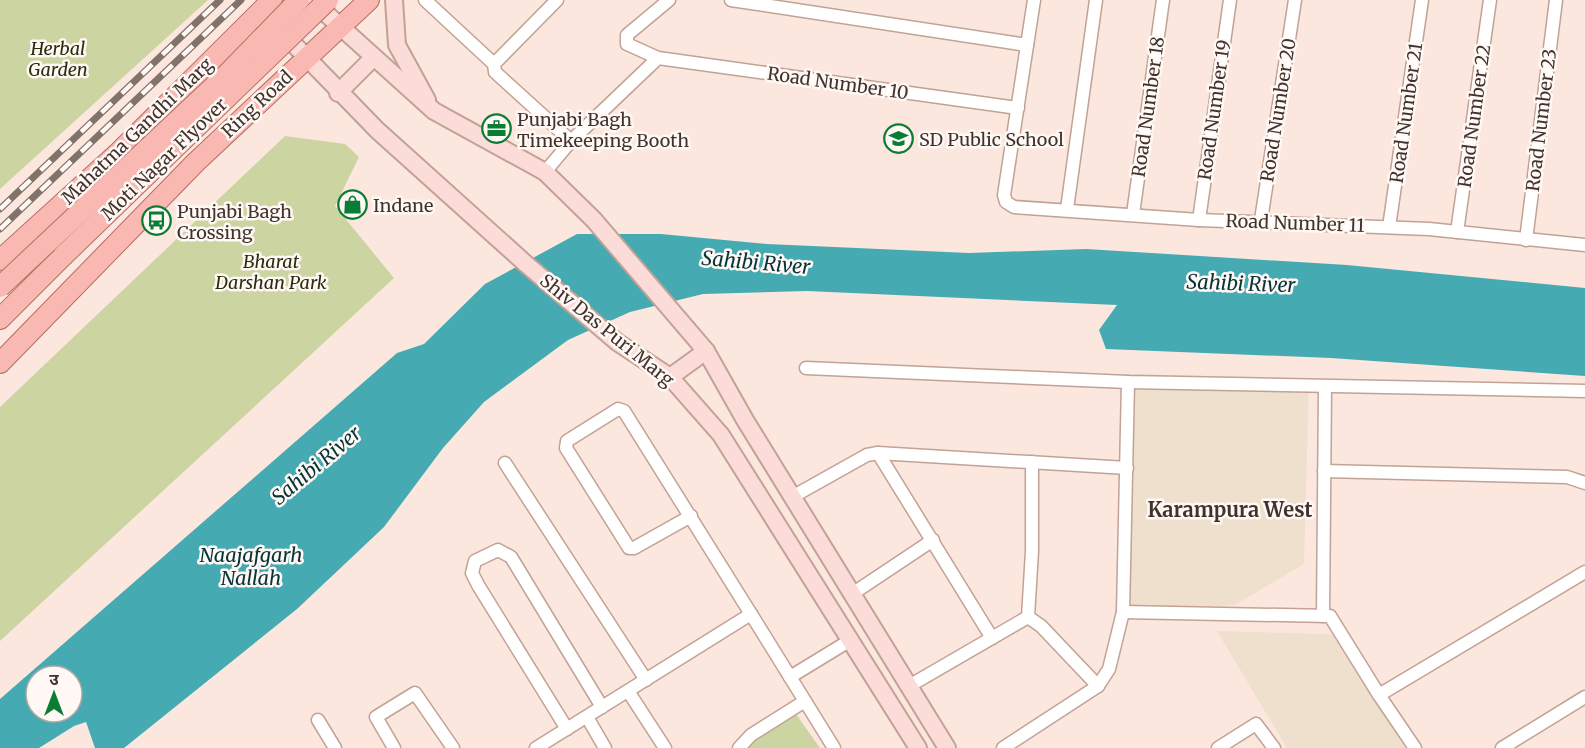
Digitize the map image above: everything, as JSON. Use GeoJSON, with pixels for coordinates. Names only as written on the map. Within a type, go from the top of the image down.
{"type":"FeatureCollection","features":[{"type":"Feature","properties":{"kind":"main road"},"geometry":{"type":"LineString","coordinates":[[0,287],[228,73],[299,0]]}},
{"type":"Feature","properties":{"kind":"main road"},"geometry":{"type":"LineString","coordinates":[[311,0],[434,111],[545,172],[594,220],[706,351],[792,497],[947,748]]}},
{"type":"Feature","properties":{"kind":"main road","name":"Moti Nagar Flyover"},"geometry":{"type":"LineString","coordinates":[[0,319],[328,0]]}},
{"type":"Feature","properties":{"kind":"main road","name":"Ring Road"},"geometry":{"type":"LineString","coordinates":[[0,363],[196,162],[369,0]]}},
{"type":"Feature","properties":{"kind":"main road"},"geometry":{"type":"LineString","coordinates":[[394,0],[397,45],[434,111]]}},
{"type":"Feature","properties":{"kind":"main road","name":"Shiv Das Puri Marg"},"geometry":{"type":"LineString","coordinates":[[265,8],[338,93],[526,264],[617,342],[670,376],[721,435],[918,748]]}},
{"type":"Feature","properties":{"kind":"main road","name":"Mahatma Gandhi Marg"},"geometry":{"type":"LineString","coordinates":[[0,260],[134,136],[265,8]]}},
{"type":"Feature","properties":{"kind":"main road"},"geometry":{"type":"LineString","coordinates":[[338,93],[373,58]]}},
{"type":"Feature","properties":{"kind":"main road"},"geometry":{"type":"LineString","coordinates":[[134,136],[164,122],[183,122],[195,131],[201,143],[200,156],[196,162]]}},
{"type":"Feature","properties":{"kind":"main road"},"geometry":{"type":"LineString","coordinates":[[670,376],[706,351]]}},
{"type":"Feature","properties":{"kind":"street"},"geometry":{"type":"LineString","coordinates":[[425,0],[494,64],[495,72],[571,141]]}},
{"type":"Feature","properties":{"kind":"street"},"geometry":{"type":"LineString","coordinates":[[494,64],[557,0]]}},
{"type":"Feature","properties":{"kind":"street","name":"Road Number 10"},"geometry":{"type":"LineString","coordinates":[[669,0],[627,35],[627,44],[658,58],[1018,108]]}},
{"type":"Feature","properties":{"kind":"street"},"geometry":{"type":"LineString","coordinates":[[731,0],[1027,45]]}},
{"type":"Feature","properties":{"kind":"street"},"geometry":{"type":"LineString","coordinates":[[1018,108],[1034,0]]}},
{"type":"Feature","properties":{"kind":"street"},"geometry":{"type":"LineString","coordinates":[[1067,209],[1096,0]]}},
{"type":"Feature","properties":{"kind":"street","name":"Road Number 18"},"geometry":{"type":"LineString","coordinates":[[1132,214],[1163,0]]}},
{"type":"Feature","properties":{"kind":"street","name":"Road Number 19"},"geometry":{"type":"LineString","coordinates":[[1199,220],[1230,0]]}},
{"type":"Feature","properties":{"kind":"street","name":"Road Number 20"},"geometry":{"type":"LineString","coordinates":[[1262,220],[1295,0]]}},
{"type":"Feature","properties":{"kind":"street","name":"Road Number 21"},"geometry":{"type":"LineString","coordinates":[[1389,227],[1422,0]]}},
{"type":"Feature","properties":{"kind":"street","name":"Road Number 22"},"geometry":{"type":"LineString","coordinates":[[1457,232],[1491,0]]}},
{"type":"Feature","properties":{"kind":"street","name":"Road Number 23"},"geometry":{"type":"LineString","coordinates":[[1526,240],[1556,0]]}},
{"type":"Feature","properties":{"kind":"street"},"geometry":{"type":"LineString","coordinates":[[545,172],[571,141],[658,58]]}},
{"type":"Feature","properties":{"kind":"street","name":"Road Number 11"},"geometry":{"type":"LineString","coordinates":[[1018,108],[1004,195],[1006,202],[1025,209],[1067,209],[1199,220],[1262,220],[1389,227],[1585,244]]}},
{"type":"Feature","properties":{"kind":"street"},"geometry":{"type":"LineString","coordinates":[[806,368],[1128,382],[1585,392]]}},
{"type":"Feature","properties":{"kind":"street"},"geometry":{"type":"LineString","coordinates":[[1003,748],[1098,686],[1109,669],[1123,612],[1128,382]]}},
{"type":"Feature","properties":{"kind":"street"},"geometry":{"type":"LineString","coordinates":[[1323,616],[1325,388]]}},
{"type":"Feature","properties":{"kind":"street"},"geometry":{"type":"LineString","coordinates":[[691,516],[634,548],[628,548],[567,448],[567,441],[618,409],[622,409],[691,516],[834,748]]}},
{"type":"Feature","properties":{"kind":"street"},"geometry":{"type":"LineString","coordinates":[[878,453],[992,638]]}},
{"type":"Feature","properties":{"kind":"street"},"geometry":{"type":"LineString","coordinates":[[792,497],[867,455],[878,453],[1127,468]]}},
{"type":"Feature","properties":{"kind":"street"},"geometry":{"type":"LineString","coordinates":[[1028,617],[1032,551],[1032,462]]}},
{"type":"Feature","properties":{"kind":"street"},"geometry":{"type":"LineString","coordinates":[[505,463],[646,680]]}},
{"type":"Feature","properties":{"kind":"street"},"geometry":{"type":"LineString","coordinates":[[1324,471],[1568,477],[1585,483]]}},
{"type":"Feature","properties":{"kind":"street"},"geometry":{"type":"LineString","coordinates":[[852,594],[933,540]]}},
{"type":"Feature","properties":{"kind":"street"},"geometry":{"type":"LineString","coordinates":[[567,729],[475,579],[472,573],[475,561],[498,550],[511,557],[602,707]]}},
{"type":"Feature","properties":{"kind":"street"},"geometry":{"type":"LineString","coordinates":[[1379,695],[1585,572]]}},
{"type":"Feature","properties":{"kind":"street"},"geometry":{"type":"LineString","coordinates":[[1123,612],[1330,616],[1415,748]]}},
{"type":"Feature","properties":{"kind":"street"},"geometry":{"type":"LineString","coordinates":[[536,748],[751,614]]}},
{"type":"Feature","properties":{"kind":"street"},"geometry":{"type":"LineString","coordinates":[[909,686],[1028,617]]}},
{"type":"Feature","properties":{"kind":"street"},"geometry":{"type":"LineString","coordinates":[[1028,617],[1041,626],[1098,686]]}},
{"type":"Feature","properties":{"kind":"street"},"geometry":{"type":"LineString","coordinates":[[790,677],[849,640]]}},
{"type":"Feature","properties":{"kind":"street"},"geometry":{"type":"LineString","coordinates":[[628,691],[665,748]]}},
{"type":"Feature","properties":{"kind":"street"},"geometry":{"type":"LineString","coordinates":[[394,748],[376,717],[415,693],[453,748]]}},
{"type":"Feature","properties":{"kind":"street"},"geometry":{"type":"LineString","coordinates":[[1502,748],[1585,697]]}},
{"type":"Feature","properties":{"kind":"street"},"geometry":{"type":"LineString","coordinates":[[739,748],[750,735],[805,701]]}},
{"type":"Feature","properties":{"kind":"street"},"geometry":{"type":"LineString","coordinates":[[587,717],[605,748]]}},
{"type":"Feature","properties":{"kind":"street"},"geometry":{"type":"LineString","coordinates":[[318,720],[335,748]]}},
{"type":"Feature","properties":{"kind":"street"},"geometry":{"type":"LineString","coordinates":[[1218,748],[1256,724],[1274,748]]}},
{"type":"Feature","properties":{"kind":"shaded area"},"geometry":{"type":"Polygon","coordinates":[[[1135,374],[1309,379],[1304,564],[1235,605],[1130,609],[1135,374]]]}},
{"type":"Feature","properties":{"kind":"shaded area"},"geometry":{"type":"Polygon","coordinates":[[[1217,631],[1332,634],[1407,748],[1287,748],[1217,631]]]}},
{"type":"Feature","properties":{"kind":"green space","name":"Herbal Garden"},"geometry":{"type":"Polygon","coordinates":[[[0,0],[208,0],[0,189],[0,0]]]}},
{"type":"Feature","properties":{"kind":"green space","name":"Bharat Darshan Park"},"geometry":{"type":"Polygon","coordinates":[[[285,136],[345,144],[359,157],[335,206],[394,278],[0,641],[0,407],[285,136]]]}},
{"type":"Feature","properties":{"kind":"green space"},"geometry":{"type":"Polygon","coordinates":[[[796,714],[820,748],[745,748],[796,714]]]}},
{"type":"Feature","properties":{"kind":"water","name":"Naajafgarh Nallah"},"geometry":{"type":"Polygon","coordinates":[[[577,234],[661,234],[767,244],[969,253],[1086,249],[1347,265],[1585,288],[1585,376],[1331,358],[1106,349],[1099,330],[1117,305],[807,291],[703,294],[630,312],[568,340],[484,402],[443,448],[384,527],[297,609],[124,748],[95,748],[86,722],[84,723],[84,664],[40,664],[397,353],[424,344],[485,284],[577,234]]]}},
{"type":"Feature","properties":{"kind":"water","name":"Naajafgarh Nallah"},"geometry":{"type":"Polygon","coordinates":[[[24,678],[24,724],[80,724],[39,748],[0,748],[0,699],[24,678]]]}},
{"type":"Feature","properties":{"kind":"railway"},"geometry":{"type":"LineString","coordinates":[[0,209],[220,0]]}},
{"type":"Feature","properties":{"kind":"railway"},"geometry":{"type":"LineString","coordinates":[[0,229],[241,0]]}},
{"type":"Feature","properties":{"kind":"place","name":"Punjabi Bagh Timekeeping Booth"},"geometry":{"type":"Point","coordinates":[496,129]}},
{"type":"Feature","properties":{"kind":"place","name":"SD Public School"},"geometry":{"type":"Point","coordinates":[898,139]}},
{"type":"Feature","properties":{"kind":"place","name":"Indane"},"geometry":{"type":"Point","coordinates":[352,205]}},
{"type":"Feature","properties":{"kind":"place","name":"Punjabi Bagh Crossing"},"geometry":{"type":"Point","coordinates":[156,221]}},
{"type":"Feature","properties":{"kind":"district","name":"Karampura West"},"geometry":{"type":"Point","coordinates":[1230,509]}},
{"type":"Feature","properties":{"kind":"water label","name":"Sahibi River"},"geometry":{"type":"Point","coordinates":[756,262]}},
{"type":"Feature","properties":{"kind":"water label","name":"Sahibi River"},"geometry":{"type":"Point","coordinates":[1241,283]}},
{"type":"Feature","properties":{"kind":"water label","name":"Sahibi River"},"geometry":{"type":"Point","coordinates":[316,465]}}]}
